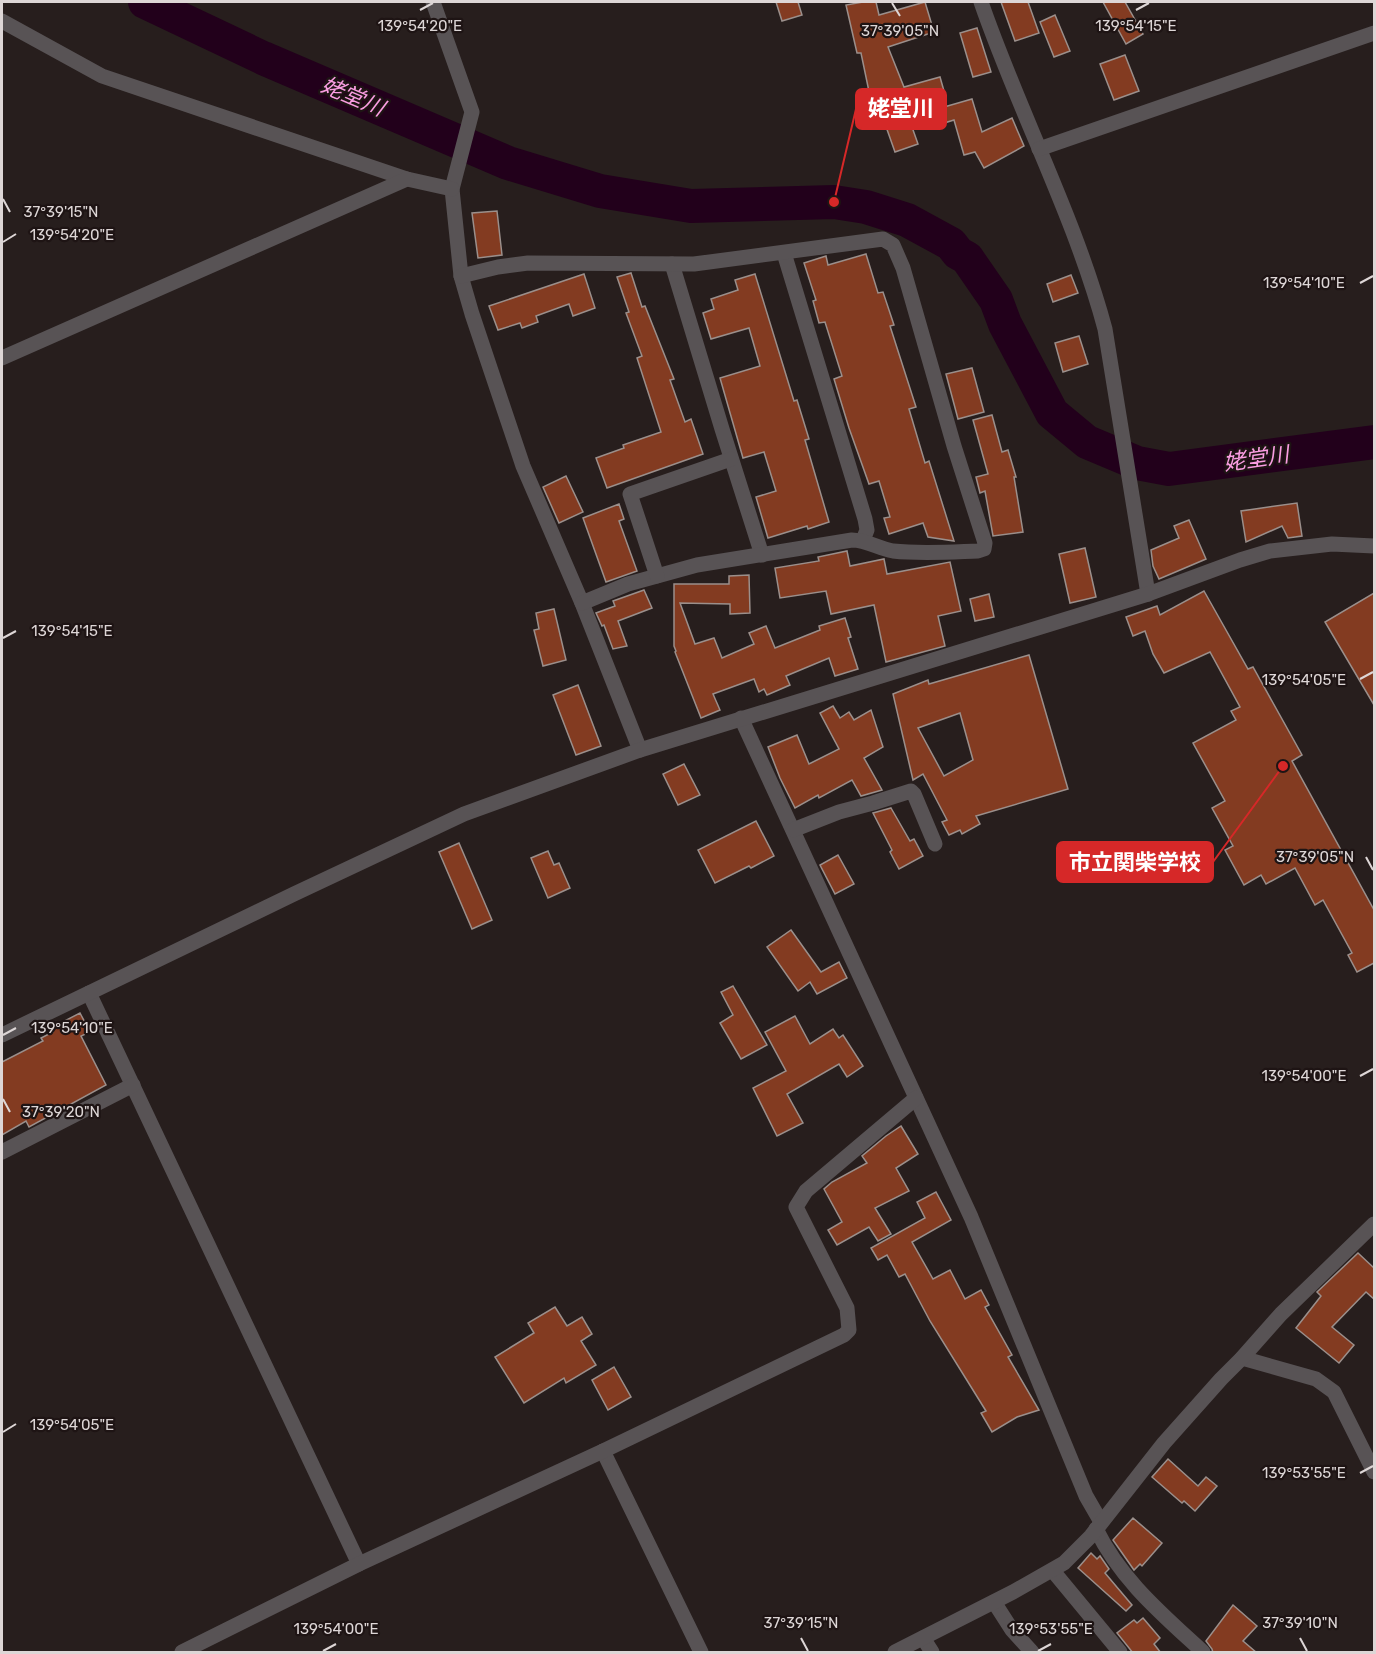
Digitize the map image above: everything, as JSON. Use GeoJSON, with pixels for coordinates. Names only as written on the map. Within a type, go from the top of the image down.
{"type":"FeatureCollection","features":[{"type":"Feature","properties":{"kind":"street"},"geometry":{"type":"LineString","coordinates":[[433,2],[472,112],[453,183],[461,276],[523,466],[582,603],[640,750]]}},
{"type":"Feature","properties":{"kind":"street"},"geometry":{"type":"LineString","coordinates":[[981,2],[1093,287],[1106,339],[1148,594]]}},
{"type":"Feature","properties":{"kind":"street"},"geometry":{"type":"LineString","coordinates":[[2,21],[102,76],[407,179],[453,183]]}},
{"type":"Feature","properties":{"kind":"street"},"geometry":{"type":"LineString","coordinates":[[1039,149],[1374,33]]}},
{"type":"Feature","properties":{"kind":"street"},"geometry":{"type":"LineString","coordinates":[[2,358],[407,179]]}},
{"type":"Feature","properties":{"kind":"street"},"geometry":{"type":"LineString","coordinates":[[461,276],[528,263],[694,264],[883,239],[893,245],[903,268],[954,446],[985,543],[984,549],[931,552],[892,550],[873,546],[863,540],[852,540],[697,565],[628,584],[582,603]]}},
{"type":"Feature","properties":{"kind":"street"},"geometry":{"type":"LineString","coordinates":[[784,253],[865,519],[867,530],[863,540]]}},
{"type":"Feature","properties":{"kind":"street"},"geometry":{"type":"LineString","coordinates":[[672,264],[762,555]]}},
{"type":"Feature","properties":{"kind":"street"},"geometry":{"type":"LineString","coordinates":[[657,576],[630,494],[731,459]]}},
{"type":"Feature","properties":{"kind":"street"},"geometry":{"type":"LineString","coordinates":[[2,1035],[464,814],[640,750],[1148,594],[1270,551],[1322,544],[1374,546]]}},
{"type":"Feature","properties":{"kind":"street"},"geometry":{"type":"LineString","coordinates":[[741,718],[971,1217],[1099,1526],[1106,1550],[1130,1583],[1203,1653]]}},
{"type":"Feature","properties":{"kind":"street"},"geometry":{"type":"LineString","coordinates":[[793,830],[838,812],[911,791],[915,794],[935,844]]}},
{"type":"Feature","properties":{"kind":"street"},"geometry":{"type":"LineString","coordinates":[[89,993],[359,1564]]}},
{"type":"Feature","properties":{"kind":"street"},"geometry":{"type":"LineString","coordinates":[[2,1152],[133,1085]]}},
{"type":"Feature","properties":{"kind":"street"},"geometry":{"type":"LineString","coordinates":[[182,1653],[359,1564],[603,1451],[823,1345],[849,1330],[850,1318],[847,1308],[796,1207],[806,1191],[916,1098]]}},
{"type":"Feature","properties":{"kind":"street"},"geometry":{"type":"LineString","coordinates":[[895,1653],[1053,1571],[1074,1554],[1164,1443],[1221,1379],[1281,1314],[1374,1224]]}},
{"type":"Feature","properties":{"kind":"street"},"geometry":{"type":"LineString","coordinates":[[1242,1358],[1316,1378],[1334,1392],[1374,1472]]}},
{"type":"Feature","properties":{"kind":"street"},"geometry":{"type":"LineString","coordinates":[[603,1451],[701,1653]]}},
{"type":"Feature","properties":{"kind":"street"},"geometry":{"type":"LineString","coordinates":[[1053,1571],[1120,1653]]}},
{"type":"Feature","properties":{"kind":"street"},"geometry":{"type":"LineString","coordinates":[[994,1602],[1012,1630],[1032,1653]]}},
{"type":"Feature","properties":{"kind":"street"},"geometry":{"type":"LineString","coordinates":[[923,1638],[932,1653]]}},
{"type":"Feature","properties":{"kind":"building"},"geometry":{"type":"Polygon","coordinates":[[[776,2],[798,2],[802,15],[782,21],[776,2]]]}},
{"type":"Feature","properties":{"kind":"building"},"geometry":{"type":"Polygon","coordinates":[[[876,2],[879,15],[925,2],[934,32],[888,47],[904,87],[940,77],[946,98],[906,110],[918,144],[895,152],[878,104],[872,106],[861,53],[857,53],[846,5],[876,2]]]}},
{"type":"Feature","properties":{"kind":"building"},"geometry":{"type":"Polygon","coordinates":[[[1001,2],[1028,2],[1039,33],[1015,41],[1001,2]]]}},
{"type":"Feature","properties":{"kind":"building"},"geometry":{"type":"Polygon","coordinates":[[[1103,2],[1125,2],[1143,34],[1126,44],[1103,2]]]}},
{"type":"Feature","properties":{"kind":"building"},"geometry":{"type":"Polygon","coordinates":[[[1055,15],[1070,51],[1054,57],[1040,22],[1055,15]]]}},
{"type":"Feature","properties":{"kind":"building"},"geometry":{"type":"Polygon","coordinates":[[[977,28],[991,72],[973,77],[960,33],[977,28]]]}},
{"type":"Feature","properties":{"kind":"building"},"geometry":{"type":"Polygon","coordinates":[[[1125,55],[1139,91],[1114,100],[1100,64],[1125,55]]]}},
{"type":"Feature","properties":{"kind":"building"},"geometry":{"type":"Polygon","coordinates":[[[972,99],[982,132],[1012,118],[1024,146],[984,168],[975,152],[964,155],[954,120],[941,124],[937,109],[972,99]]]}},
{"type":"Feature","properties":{"kind":"building"},"geometry":{"type":"Polygon","coordinates":[[[497,211],[502,255],[478,258],[472,213],[497,211]]]}},
{"type":"Feature","properties":{"kind":"building"},"geometry":{"type":"Polygon","coordinates":[[[866,254],[878,293],[883,292],[894,325],[890,326],[916,407],[909,409],[925,463],[929,461],[954,541],[928,537],[923,523],[889,534],[884,518],[890,517],[879,481],[869,484],[849,428],[834,379],[842,376],[825,322],[819,323],[813,301],[816,300],[804,263],[826,256],[828,265],[866,254]]]}},
{"type":"Feature","properties":{"kind":"building"},"geometry":{"type":"Polygon","coordinates":[[[631,273],[642,307],[645,306],[674,379],[670,380],[685,422],[691,419],[703,454],[607,488],[596,458],[624,448],[623,445],[661,432],[637,358],[642,356],[626,313],[629,312],[617,277],[631,273]]]}},
{"type":"Feature","properties":{"kind":"building"},"geometry":{"type":"Polygon","coordinates":[[[584,274],[595,308],[573,316],[569,304],[536,316],[538,322],[522,328],[520,323],[498,330],[489,306],[584,274]]]}},
{"type":"Feature","properties":{"kind":"building"},"geometry":{"type":"Polygon","coordinates":[[[755,274],[794,401],[797,400],[809,439],[805,440],[829,522],[768,538],[756,497],[776,491],[764,452],[743,458],[720,378],[760,366],[749,328],[711,339],[703,313],[714,309],[711,299],[738,290],[735,280],[755,274]]]}},
{"type":"Feature","properties":{"kind":"building"},"geometry":{"type":"Polygon","coordinates":[[[1071,275],[1078,293],[1053,302],[1047,284],[1071,275]]]}},
{"type":"Feature","properties":{"kind":"building"},"geometry":{"type":"Polygon","coordinates":[[[1079,336],[1088,364],[1063,372],[1055,343],[1079,336]]]}},
{"type":"Feature","properties":{"kind":"building"},"geometry":{"type":"Polygon","coordinates":[[[972,368],[984,412],[958,419],[946,374],[972,368]]]}},
{"type":"Feature","properties":{"kind":"building"},"geometry":{"type":"Polygon","coordinates":[[[992,415],[1002,452],[1008,450],[1016,477],[1014,477],[1023,532],[993,536],[985,491],[980,493],[976,477],[988,474],[973,420],[992,415]]]}},
{"type":"Feature","properties":{"kind":"building"},"geometry":{"type":"Polygon","coordinates":[[[566,476],[583,512],[559,523],[543,487],[566,476]]]}},
{"type":"Feature","properties":{"kind":"building"},"geometry":{"type":"Polygon","coordinates":[[[1297,503],[1302,536],[1288,538],[1282,526],[1246,542],[1241,511],[1297,503]]]}},
{"type":"Feature","properties":{"kind":"building"},"geometry":{"type":"Polygon","coordinates":[[[619,504],[624,519],[619,521],[637,571],[606,582],[583,518],[619,504]]]}},
{"type":"Feature","properties":{"kind":"building"},"geometry":{"type":"Polygon","coordinates":[[[1189,520],[1206,559],[1159,579],[1153,566],[1151,550],[1179,538],[1174,526],[1189,520]]]}},
{"type":"Feature","properties":{"kind":"building"},"geometry":{"type":"Polygon","coordinates":[[[1085,548],[1096,597],[1070,603],[1059,554],[1085,548]]]}},
{"type":"Feature","properties":{"kind":"building"},"geometry":{"type":"Polygon","coordinates":[[[847,551],[850,566],[884,559],[887,574],[950,562],[961,611],[938,616],[945,646],[886,662],[874,605],[831,614],[826,591],[780,598],[775,568],[819,561],[818,557],[847,551]]]}},
{"type":"Feature","properties":{"kind":"building"},"geometry":{"type":"Polygon","coordinates":[[[749,575],[750,613],[730,614],[730,604],[680,603],[695,644],[714,638],[722,658],[754,644],[749,633],[766,626],[775,648],[820,630],[819,626],[845,618],[851,637],[848,638],[858,669],[835,676],[829,658],[786,676],[790,685],[767,695],[764,689],[759,692],[754,679],[713,694],[720,710],[701,718],[675,652],[674,584],[729,584],[729,576],[749,575]]]}},
{"type":"Feature","properties":{"kind":"building"},"geometry":{"type":"Polygon","coordinates":[[[644,590],[652,608],[618,621],[627,646],[613,649],[604,625],[602,626],[596,613],[615,606],[613,601],[644,590]]]}},
{"type":"Feature","properties":{"kind":"building"},"geometry":{"type":"Polygon","coordinates":[[[1204,591],[1248,669],[1253,667],[1302,755],[1292,761],[1374,910],[1374,963],[1357,972],[1348,955],[1352,953],[1323,900],[1315,905],[1295,868],[1266,884],[1261,875],[1244,885],[1225,850],[1233,846],[1212,808],[1225,801],[1193,743],[1236,720],[1231,711],[1240,707],[1210,652],[1164,673],[1153,654],[1145,631],[1133,636],[1126,617],[1157,606],[1160,615],[1204,591]]]}},
{"type":"Feature","properties":{"kind":"building"},"geometry":{"type":"Polygon","coordinates":[[[1374,593],[1374,705],[1325,622],[1374,593]]]}},
{"type":"Feature","properties":{"kind":"building"},"geometry":{"type":"Polygon","coordinates":[[[989,594],[994,617],[975,621],[970,599],[989,594]]]}},
{"type":"Feature","properties":{"kind":"building"},"geometry":{"type":"Polygon","coordinates":[[[554,609],[566,660],[543,666],[534,630],[539,629],[536,613],[554,609]]]}},
{"type":"Feature","properties":{"kind":"building"},"geometry":{"type":"Polygon","coordinates":[[[1029,655],[1068,789],[976,816],[980,824],[962,834],[960,830],[949,835],[942,822],[947,820],[923,774],[913,780],[893,694],[928,680],[929,684],[1029,655]],[[960,713],[918,728],[944,776],[973,760],[960,713]]]}},
{"type":"Feature","properties":{"kind":"building"},"geometry":{"type":"Polygon","coordinates":[[[578,685],[601,746],[576,755],[553,695],[578,685]]]}},
{"type":"Feature","properties":{"kind":"building"},"geometry":{"type":"Polygon","coordinates":[[[833,706],[840,718],[849,712],[854,720],[871,710],[883,747],[864,758],[882,790],[861,796],[852,780],[795,808],[768,747],[797,735],[809,764],[839,749],[820,713],[833,706]]]}},
{"type":"Feature","properties":{"kind":"building"},"geometry":{"type":"Polygon","coordinates":[[[684,764],[700,795],[678,805],[663,774],[684,764]]]}},
{"type":"Feature","properties":{"kind":"building"},"geometry":{"type":"Polygon","coordinates":[[[891,808],[910,841],[914,839],[923,856],[899,869],[873,813],[891,808]]]}},
{"type":"Feature","properties":{"kind":"building"},"geometry":{"type":"Polygon","coordinates":[[[756,821],[774,856],[715,883],[698,850],[756,821]]]}},
{"type":"Feature","properties":{"kind":"building"},"geometry":{"type":"Polygon","coordinates":[[[459,843],[492,920],[472,929],[439,852],[459,843]]]}},
{"type":"Feature","properties":{"kind":"building"},"geometry":{"type":"Polygon","coordinates":[[[548,851],[554,865],[559,863],[570,888],[548,898],[531,858],[548,851]]]}},
{"type":"Feature","properties":{"kind":"building"},"geometry":{"type":"Polygon","coordinates":[[[838,855],[854,884],[835,894],[820,865],[838,855]]]}},
{"type":"Feature","properties":{"kind":"building"},"geometry":{"type":"Polygon","coordinates":[[[791,930],[821,972],[839,962],[847,978],[817,994],[810,982],[798,991],[767,947],[791,930]]]}},
{"type":"Feature","properties":{"kind":"building"},"geometry":{"type":"Polygon","coordinates":[[[733,986],[767,1045],[741,1059],[720,1023],[733,1015],[721,992],[733,986]]]}},
{"type":"Feature","properties":{"kind":"building"},"geometry":{"type":"Polygon","coordinates":[[[80,1013],[90,1032],[81,1036],[106,1085],[29,1127],[26,1121],[2,1135],[2,1062],[43,1041],[41,1038],[53,1032],[51,1028],[80,1013]]]}},
{"type":"Feature","properties":{"kind":"building"},"geometry":{"type":"Polygon","coordinates":[[[795,1016],[810,1044],[833,1029],[839,1038],[843,1035],[863,1066],[847,1077],[839,1064],[787,1094],[803,1123],[777,1136],[753,1088],[786,1071],[765,1032],[795,1016]]]}},
{"type":"Feature","properties":{"kind":"building"},"geometry":{"type":"Polygon","coordinates":[[[901,1126],[918,1154],[896,1168],[909,1191],[875,1208],[891,1234],[878,1241],[869,1227],[837,1245],[828,1230],[842,1222],[824,1189],[832,1182],[867,1163],[862,1156],[901,1126]]]}},
{"type":"Feature","properties":{"kind":"building"},"geometry":{"type":"Polygon","coordinates":[[[936,1192],[951,1220],[912,1242],[933,1279],[950,1270],[965,1299],[981,1290],[989,1305],[985,1307],[1012,1355],[1008,1357],[1039,1410],[1017,1417],[992,1432],[981,1413],[986,1411],[930,1321],[905,1274],[899,1277],[887,1255],[878,1260],[871,1248],[925,1218],[917,1202],[936,1192]]]}},
{"type":"Feature","properties":{"kind":"building"},"geometry":{"type":"Polygon","coordinates":[[[1358,1253],[1374,1268],[1374,1299],[1366,1292],[1332,1327],[1354,1345],[1339,1363],[1296,1328],[1321,1296],[1317,1292],[1358,1253]]]}},
{"type":"Feature","properties":{"kind":"building"},"geometry":{"type":"Polygon","coordinates":[[[555,1307],[567,1326],[582,1317],[592,1334],[581,1341],[596,1365],[566,1383],[564,1378],[524,1403],[495,1357],[534,1333],[528,1323],[555,1307]]]}},
{"type":"Feature","properties":{"kind":"building"},"geometry":{"type":"Polygon","coordinates":[[[614,1367],[631,1397],[608,1410],[592,1380],[614,1367]]]}},
{"type":"Feature","properties":{"kind":"building"},"geometry":{"type":"Polygon","coordinates":[[[1168,1459],[1198,1486],[1206,1477],[1217,1486],[1195,1511],[1152,1477],[1168,1459]]]}},
{"type":"Feature","properties":{"kind":"building"},"geometry":{"type":"Polygon","coordinates":[[[1133,1518],[1162,1543],[1142,1566],[1140,1564],[1134,1570],[1113,1540],[1133,1518]]]}},
{"type":"Feature","properties":{"kind":"building"},"geometry":{"type":"Polygon","coordinates":[[[1091,1553],[1097,1559],[1100,1556],[1109,1569],[1105,1573],[1132,1605],[1126,1611],[1078,1568],[1091,1553]]]}},
{"type":"Feature","properties":{"kind":"building"},"geometry":{"type":"Polygon","coordinates":[[[1233,1605],[1257,1626],[1243,1641],[1257,1653],[1213,1653],[1206,1641],[1233,1605]]]}},
{"type":"Feature","properties":{"kind":"building"},"geometry":{"type":"Polygon","coordinates":[[[1143,1618],[1160,1638],[1154,1644],[1161,1653],[1133,1653],[1117,1633],[1134,1620],[1137,1623],[1143,1618]]]}},
{"type":"Feature","properties":{"kind":"waterway","name":"姥堂川"},"geometry":{"type":"LineString","coordinates":[[145,2],[263,58],[508,163],[600,191],[691,206],[834,202],[866,207],[907,220],[951,244],[958,253],[967,258],[996,300],[1005,324],[1052,413],[1087,442],[1137,463],[1169,469],[1374,442]]}},
{"type":"Feature","properties":{"kind":"place","name":"姥堂川"},"geometry":{"type":"Point","coordinates":[834,202]}},
{"type":"Feature","properties":{"kind":"place","name":"市立関柴学校"},"geometry":{"type":"Point","coordinates":[1283,766]}}]}
